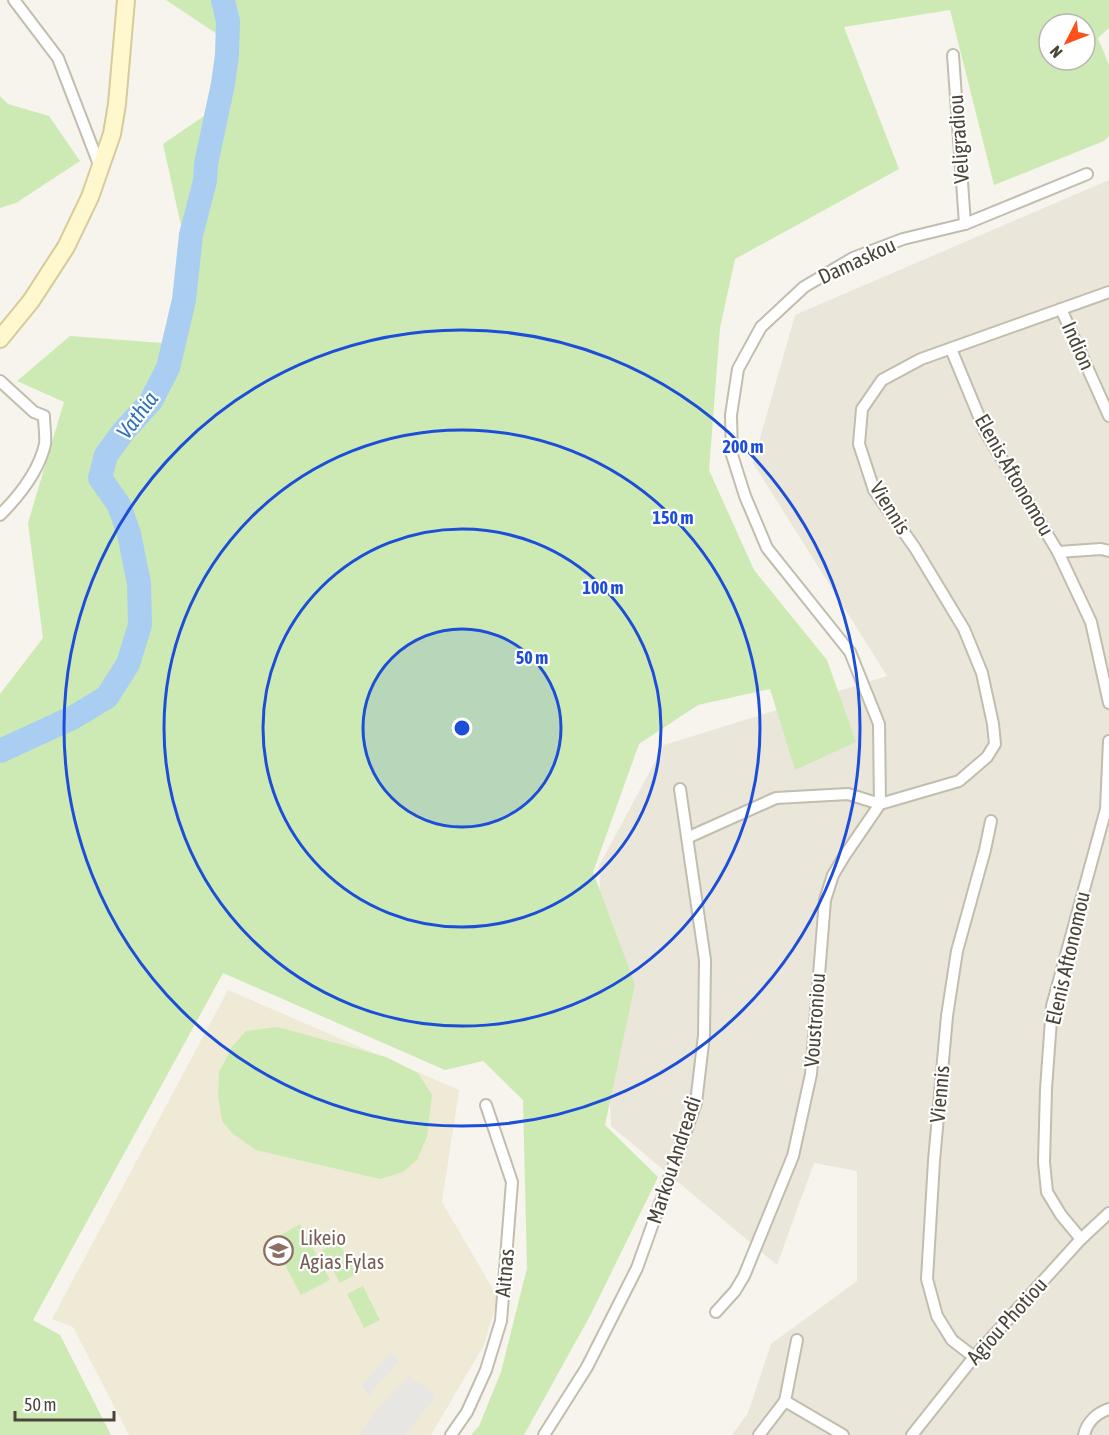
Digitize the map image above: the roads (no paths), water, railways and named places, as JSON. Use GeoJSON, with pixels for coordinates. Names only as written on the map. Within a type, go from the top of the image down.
{"type":"FeatureCollection","features":[{"type":"Feature","properties":{"kind":"street"},"geometry":{"type":"LineString","coordinates":[[14,0],[58,58],[100,167]]}},
{"type":"Feature","properties":{"kind":"street"},"geometry":{"type":"LineString","coordinates":[[0,339],[31,301],[66,247],[90,197],[112,134],[117,104],[126,0]]}},
{"type":"Feature","properties":{"kind":"street","name":"Veligradiou"},"geometry":{"type":"LineString","coordinates":[[953,55],[965,224]]}},
{"type":"Feature","properties":{"kind":"street","name":"Damaskou"},"geometry":{"type":"LineString","coordinates":[[880,804],[879,723],[850,652],[767,548],[745,496],[732,455],[731,415],[738,369],[761,327],[804,287],[853,258],[903,239],[965,224],[1087,174]]}},
{"type":"Feature","properties":{"kind":"street","name":"Viennis"},"geometry":{"type":"LineString","coordinates":[[880,804],[959,781],[987,757],[995,744],[982,673],[964,629],[915,548],[874,490],[859,444],[862,409],[882,380],[921,359],[1109,292]]}},
{"type":"Feature","properties":{"kind":"street","name":"Indion"},"geometry":{"type":"LineString","coordinates":[[1061,309],[1109,416]]}},
{"type":"Feature","properties":{"kind":"street","name":"Elenis Aftonomou"},"geometry":{"type":"LineString","coordinates":[[951,349],[985,431],[1058,552],[1091,621],[1109,704]]}},
{"type":"Feature","properties":{"kind":"street"},"geometry":{"type":"LineString","coordinates":[[0,381],[34,412],[44,416],[45,443],[36,467],[25,485],[0,515]]}},
{"type":"Feature","properties":{"kind":"street"},"geometry":{"type":"LineString","coordinates":[[1058,552],[1101,549],[1109,551]]}},
{"type":"Feature","properties":{"kind":"street","name":"Elenis Aftonomou"},"geometry":{"type":"LineString","coordinates":[[1081,1239],[1061,1215],[1047,1192],[1044,1162],[1046,1089],[1052,1006],[1108,809],[1109,741]]}},
{"type":"Feature","properties":{"kind":"street","name":"Markou Andreadi"},"geometry":{"type":"LineString","coordinates":[[544,1435],[587,1367],[637,1268],[696,1103],[704,1035],[705,960],[689,837],[680,789]]}},
{"type":"Feature","properties":{"kind":"street"},"geometry":{"type":"LineString","coordinates":[[689,837],[776,798],[848,794],[880,804]]}},
{"type":"Feature","properties":{"kind":"street","name":"Voustroniou"},"geometry":{"type":"LineString","coordinates":[[716,1312],[744,1276],[793,1156],[811,1074],[825,900],[833,875],[880,804]]}},
{"type":"Feature","properties":{"kind":"street","name":"Viennis"},"geometry":{"type":"LineString","coordinates":[[974,1356],[952,1340],[937,1316],[927,1279],[934,1161],[947,1017],[957,951],[986,850],[991,821]]}},
{"type":"Feature","properties":{"kind":"street","name":"Aitnas"},"geometry":{"type":"LineString","coordinates":[[451,1435],[467,1412],[486,1370],[501,1321],[512,1182],[486,1105]]}},
{"type":"Feature","properties":{"kind":"street","name":"Agiou Photiou"},"geometry":{"type":"LineString","coordinates":[[912,1435],[974,1356],[1081,1239],[1109,1214]]}},
{"type":"Feature","properties":{"kind":"street"},"geometry":{"type":"LineString","coordinates":[[759,1435],[785,1401],[797,1340]]}},
{"type":"Feature","properties":{"kind":"street"},"geometry":{"type":"LineString","coordinates":[[785,1401],[843,1435]]}},
{"type":"Feature","properties":{"kind":"street"},"geometry":{"type":"LineString","coordinates":[[1084,1435],[1097,1413],[1109,1409]]}},
{"type":"Feature","properties":{"kind":"waterway","name":"Vathia"},"geometry":{"type":"LineString","coordinates":[[0,751],[74,717],[107,697],[128,664],[140,625],[139,583],[129,534],[119,505],[100,478],[106,455],[151,401],[168,368],[184,300],[191,235],[205,181],[206,164],[223,84],[228,21],[223,0]]}},
{"type":"Feature","properties":{"kind":"place","name":"Likeio Agias Fylas"},"geometry":{"type":"Point","coordinates":[279,1250]}}]}
